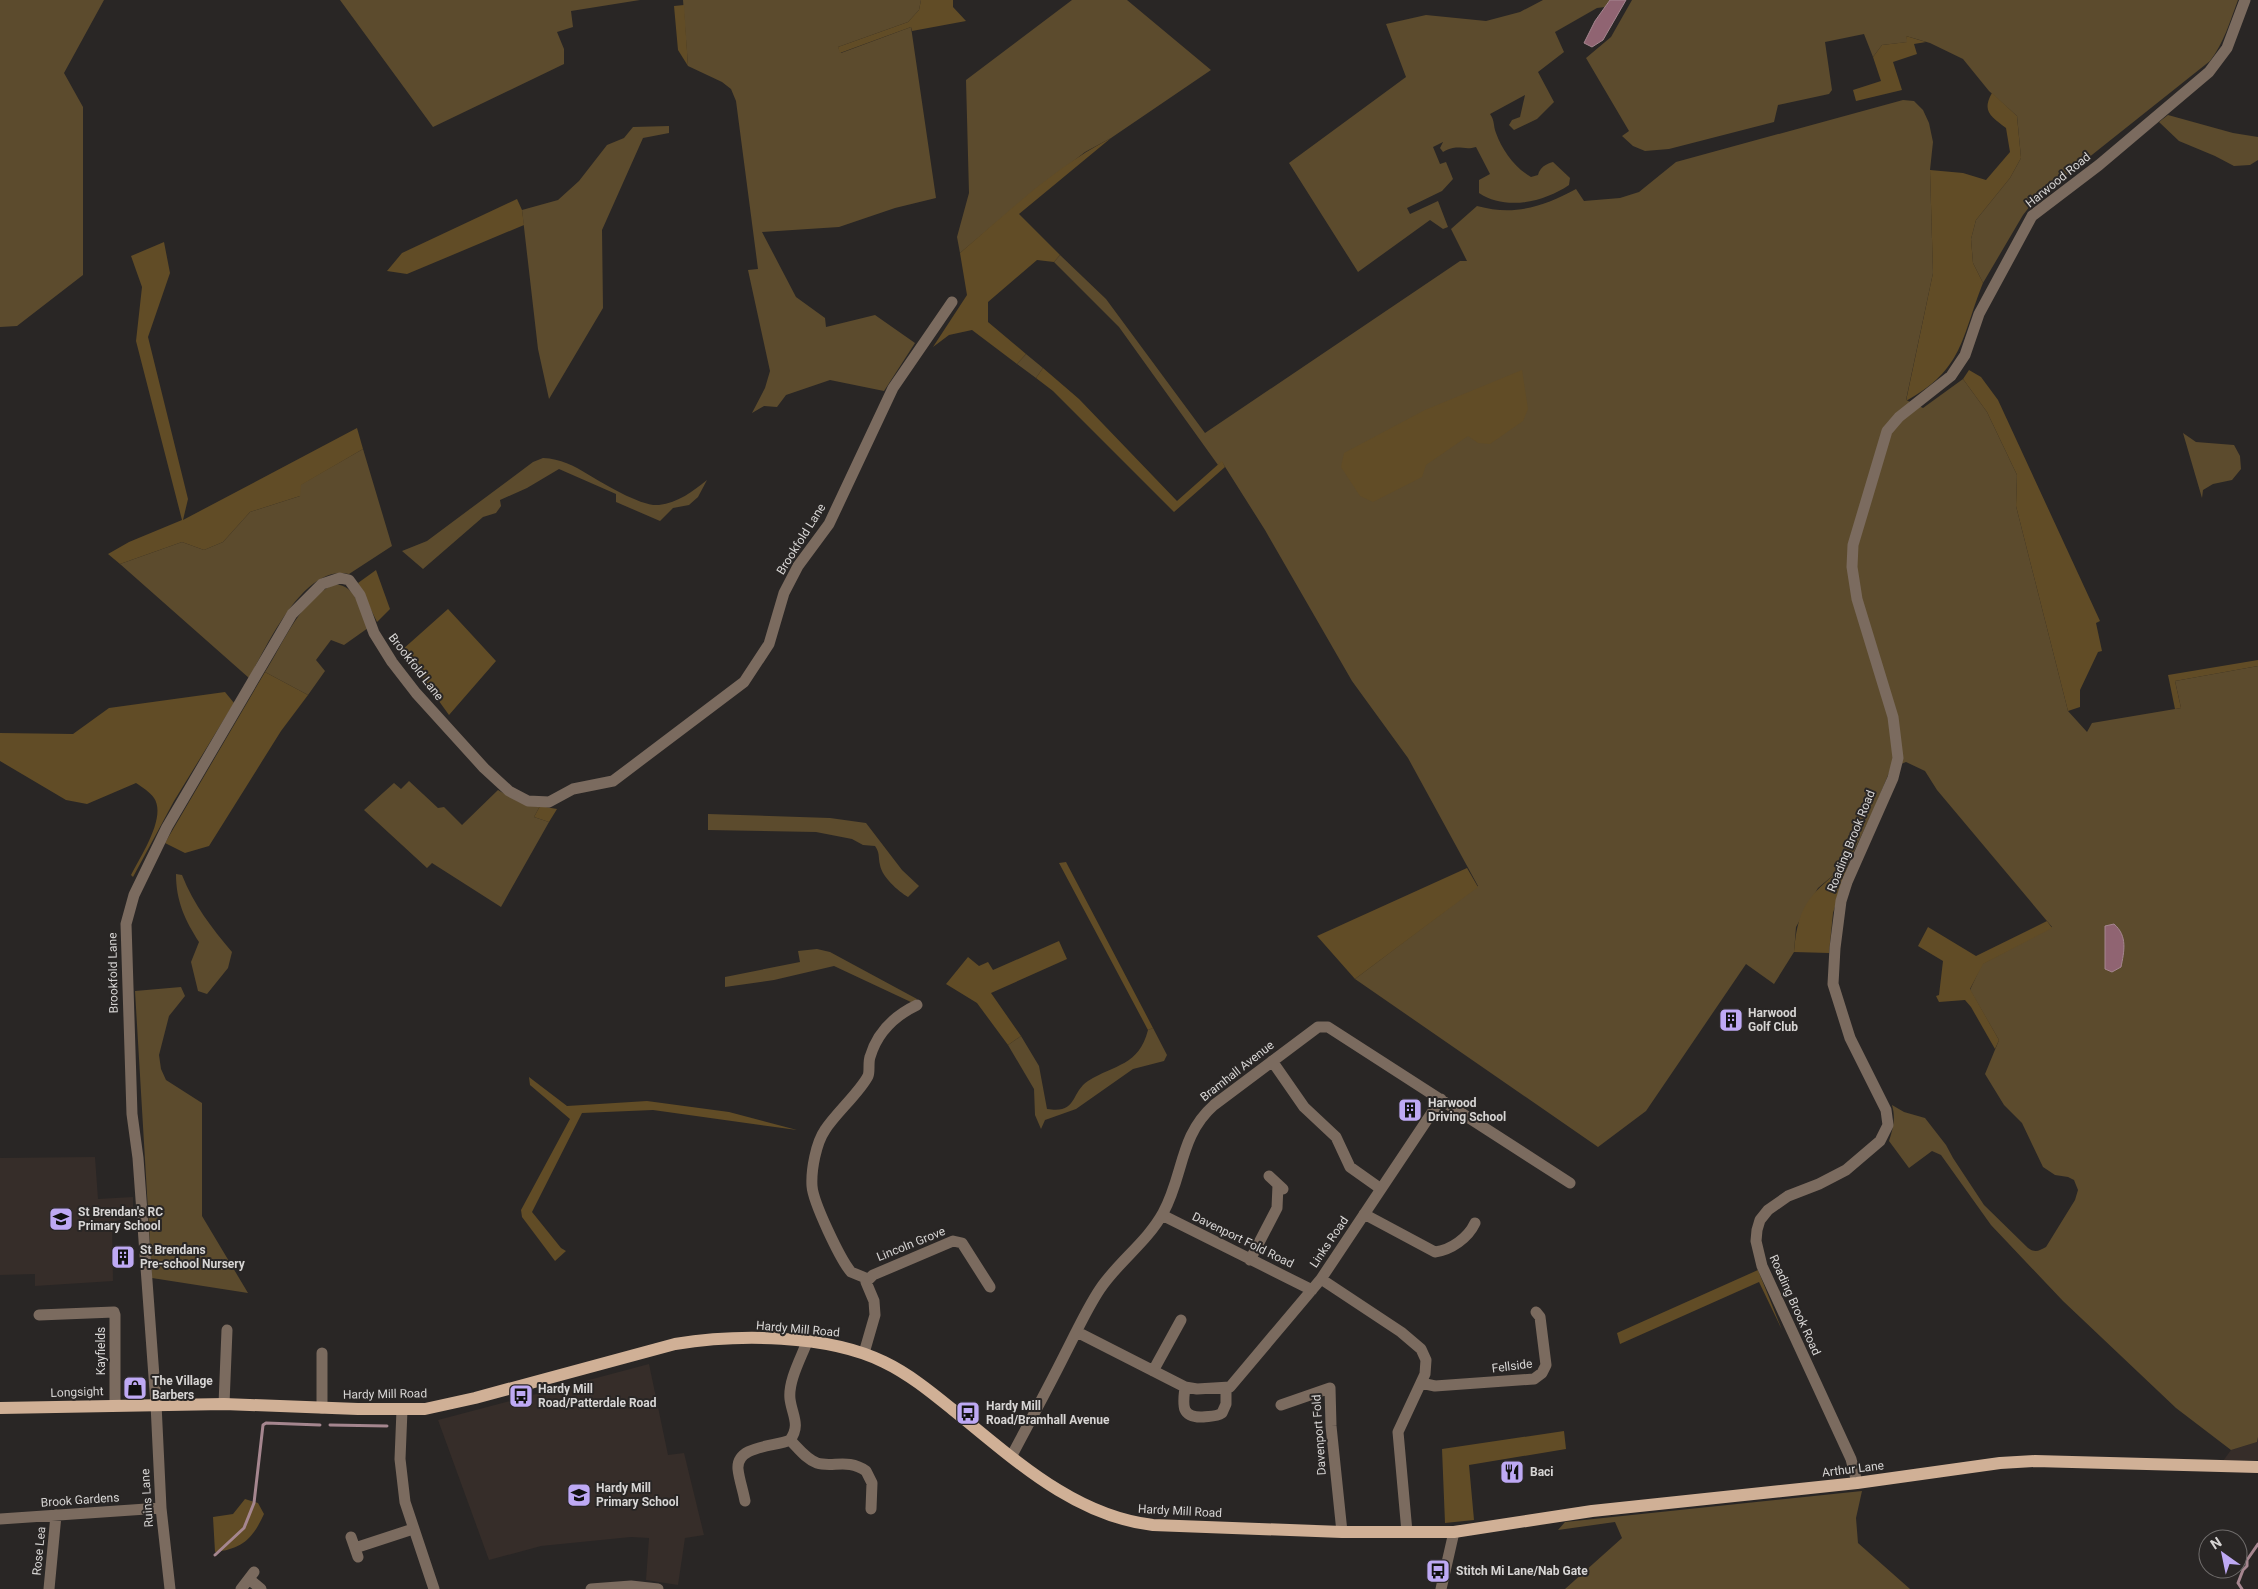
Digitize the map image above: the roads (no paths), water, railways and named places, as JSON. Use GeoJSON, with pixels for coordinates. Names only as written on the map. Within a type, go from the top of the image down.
{"type":"FeatureCollection","features":[{"type":"Feature","properties":{"kind":"main road","name":"Hardy Mill Road"},"geometry":{"type":"LineString","coordinates":[[156,1404],[224,1404],[402,1410],[447,1405],[675,1344],[722,1339],[808,1342],[842,1346],[864,1353],[901,1371],[931,1392],[1011,1457],[1049,1485],[1086,1506],[1134,1522],[1342,1532],[1454,1532]]}},
{"type":"Feature","properties":{"kind":"main road","name":"Longsight"},"geometry":{"type":"LineString","coordinates":[[0,1408],[156,1404]]}},
{"type":"Feature","properties":{"kind":"main road","name":"Arthur Lane"},"geometry":{"type":"LineString","coordinates":[[1454,1532],[1592,1512],[1857,1483],[2000,1463],[2035,1460],[2258,1467]]}},
{"type":"Feature","properties":{"kind":"street","name":"Harwood Road"},"geometry":{"type":"LineString","coordinates":[[1917,405],[1951,376],[1965,355],[1979,314],[2032,216],[2098,165],[2209,72],[2228,48],[2245,0]]}},
{"type":"Feature","properties":{"kind":"street","name":"Brookfold Lane"},"geometry":{"type":"LineString","coordinates":[[156,1404],[139,1176],[132,1114],[126,924],[134,895],[166,827],[292,614],[322,584],[340,578],[349,580],[360,595],[374,633],[416,693],[490,774],[520,798],[537,803],[549,802],[573,789],[613,781],[744,682],[769,644],[784,593],[798,566],[829,524],[893,388],[952,302]]}},
{"type":"Feature","properties":{"kind":"street","name":"Roading Brook Road"},"geometry":{"type":"LineString","coordinates":[[1857,1483],[1851,1459],[1762,1266],[1756,1241],[1760,1220],[1768,1210],[1788,1196],[1820,1184],[1846,1170],[1880,1141],[1888,1125],[1886,1110],[1850,1038],[1834,990],[1834,966],[1838,916],[1847,882],[1892,778],[1898,758],[1893,717],[1853,583],[1853,545],[1887,431],[1899,417],[1917,405]]}},
{"type":"Feature","properties":{"kind":"street"},"geometry":{"type":"LineString","coordinates":[[864,1353],[875,1316],[874,1302],[867,1286],[868,1279],[851,1272],[835,1242],[813,1193],[814,1168],[824,1131],[868,1076],[869,1059],[879,1036],[887,1026],[903,1013],[917,1006]]}},
{"type":"Feature","properties":{"kind":"street","name":"Bramhall Avenue"},"geometry":{"type":"LineString","coordinates":[[1011,1457],[1102,1286],[1155,1226],[1162,1215],[1171,1198],[1189,1136],[1199,1120],[1214,1105],[1314,1029],[1323,1026],[1328,1027],[1570,1183]]}},
{"type":"Feature","properties":{"kind":"street"},"geometry":{"type":"LineString","coordinates":[[1272,1061],[1304,1107],[1336,1136],[1350,1167],[1381,1189]]}},
{"type":"Feature","properties":{"kind":"street","name":"Links Road"},"geometry":{"type":"LineString","coordinates":[[1226,1388],[1232,1385],[1312,1290],[1441,1099]]}},
{"type":"Feature","properties":{"kind":"street"},"geometry":{"type":"LineString","coordinates":[[1250,1260],[1277,1208],[1281,1188],[1269,1176]]}},
{"type":"Feature","properties":{"kind":"street"},"geometry":{"type":"LineString","coordinates":[[1364,1214],[1435,1252],[1449,1248],[1469,1234],[1476,1222]]}},
{"type":"Feature","properties":{"kind":"street","name":"Davenport Fold Road"},"geometry":{"type":"LineString","coordinates":[[1162,1215],[1312,1290]]}},
{"type":"Feature","properties":{"kind":"street","name":"Lincoln Grove"},"geometry":{"type":"LineString","coordinates":[[868,1279],[873,1275],[952,1240],[958,1240],[962,1243],[990,1287]]}},
{"type":"Feature","properties":{"kind":"street"},"geometry":{"type":"LineString","coordinates":[[1320,1279],[1386,1321],[1420,1349],[1426,1360],[1426,1368],[1421,1383],[1398,1432],[1407,1532]]}},
{"type":"Feature","properties":{"kind":"street","name":"Kayfields"},"geometry":{"type":"LineString","coordinates":[[39,1316],[114,1312],[115,1405]]}},
{"type":"Feature","properties":{"kind":"street","name":"Fellside"},"geometry":{"type":"LineString","coordinates":[[1421,1383],[1435,1386],[1534,1379],[1539,1377],[1546,1365],[1540,1317],[1536,1312]]}},
{"type":"Feature","properties":{"kind":"street"},"geometry":{"type":"LineString","coordinates":[[1153,1371],[1181,1323]]}},
{"type":"Feature","properties":{"kind":"street"},"geometry":{"type":"LineString","coordinates":[[224,1404],[226,1330]]}},
{"type":"Feature","properties":{"kind":"street"},"geometry":{"type":"LineString","coordinates":[[1076,1332],[1185,1387],[1226,1388],[1226,1404],[1222,1413],[1215,1416],[1194,1417],[1189,1415],[1184,1407],[1185,1387]]}},
{"type":"Feature","properties":{"kind":"street"},"geometry":{"type":"LineString","coordinates":[[745,1501],[746,1484],[738,1463],[745,1453],[790,1440],[796,1429],[790,1393],[808,1342]]}},
{"type":"Feature","properties":{"kind":"street"},"geometry":{"type":"LineString","coordinates":[[322,1353],[322,1408]]}},
{"type":"Feature","properties":{"kind":"street","name":"Davenport Fold"},"geometry":{"type":"LineString","coordinates":[[1281,1405],[1330,1388],[1331,1426],[1342,1532]]}},
{"type":"Feature","properties":{"kind":"street","name":"Ruins Lane"},"geometry":{"type":"LineString","coordinates":[[156,1404],[161,1508],[170,1589]]}},
{"type":"Feature","properties":{"kind":"street"},"geometry":{"type":"LineString","coordinates":[[402,1410],[400,1459],[402,1479],[413,1529],[434,1589]]}},
{"type":"Feature","properties":{"kind":"street"},"geometry":{"type":"LineString","coordinates":[[790,1440],[815,1462],[822,1464],[843,1463],[866,1471],[872,1483],[867,1496],[871,1509]]}},
{"type":"Feature","properties":{"kind":"street","name":"Brook Gardens"},"geometry":{"type":"LineString","coordinates":[[0,1519],[161,1508]]}},
{"type":"Feature","properties":{"kind":"street","name":"Rose Lea"},"geometry":{"type":"LineString","coordinates":[[49,1589],[56,1515]]}},
{"type":"Feature","properties":{"kind":"street"},"geometry":{"type":"LineString","coordinates":[[355,1547],[413,1529]]}},
{"type":"Feature","properties":{"kind":"street"},"geometry":{"type":"LineString","coordinates":[[1441,1589],[1454,1532]]}},
{"type":"Feature","properties":{"kind":"street"},"geometry":{"type":"LineString","coordinates":[[241,1589],[252,1576],[261,1589]]}},
{"type":"Feature","properties":{"kind":"street"},"geometry":{"type":"LineString","coordinates":[[591,1589],[630,1586],[658,1589]]}},
{"type":"Feature","properties":{"kind":"waterway"},"geometry":{"type":"LineString","coordinates":[[215,1555],[244,1528],[254,1503],[263,1425],[266,1423],[320,1425]]}},
{"type":"Feature","properties":{"kind":"waterway"},"geometry":{"type":"LineString","coordinates":[[330,1425],[387,1426]]}},
{"type":"Feature","properties":{"kind":"waterway"},"geometry":{"type":"LineString","coordinates":[[2242,1589],[2238,1583],[2243,1570],[2247,1566],[2247,1560],[2258,1544]]}},
{"type":"Feature","properties":{"kind":"place","name":"Harwood Golf Club"},"geometry":{"type":"Point","coordinates":[1731,1020]}},
{"type":"Feature","properties":{"kind":"place","name":"Harwood Driving School"},"geometry":{"type":"Point","coordinates":[1410,1110]}},
{"type":"Feature","properties":{"kind":"place","name":"St Brendan's RC Primary School"},"geometry":{"type":"Point","coordinates":[61,1219]}},
{"type":"Feature","properties":{"kind":"place","name":"St Brendans Pre-school Nursery"},"geometry":{"type":"Point","coordinates":[123,1257]}},
{"type":"Feature","properties":{"kind":"place","name":"The Village Barbers"},"geometry":{"type":"Point","coordinates":[135,1388]}},
{"type":"Feature","properties":{"kind":"place","name":"Hardy Mill Road/Patterdale Road"},"geometry":{"type":"Point","coordinates":[521,1396]}},
{"type":"Feature","properties":{"kind":"place","name":"Hardy Mill Road/Bramhall Avenue"},"geometry":{"type":"Point","coordinates":[968,1413]}},
{"type":"Feature","properties":{"kind":"place","name":"Baci"},"geometry":{"type":"Point","coordinates":[1512,1472]}},
{"type":"Feature","properties":{"kind":"place","name":"Hardy Mill Primary School"},"geometry":{"type":"Point","coordinates":[579,1495]}},
{"type":"Feature","properties":{"kind":"place","name":"Stitch Mi Lane/Nab Gate"},"geometry":{"type":"Point","coordinates":[1438,1571]}}]}
